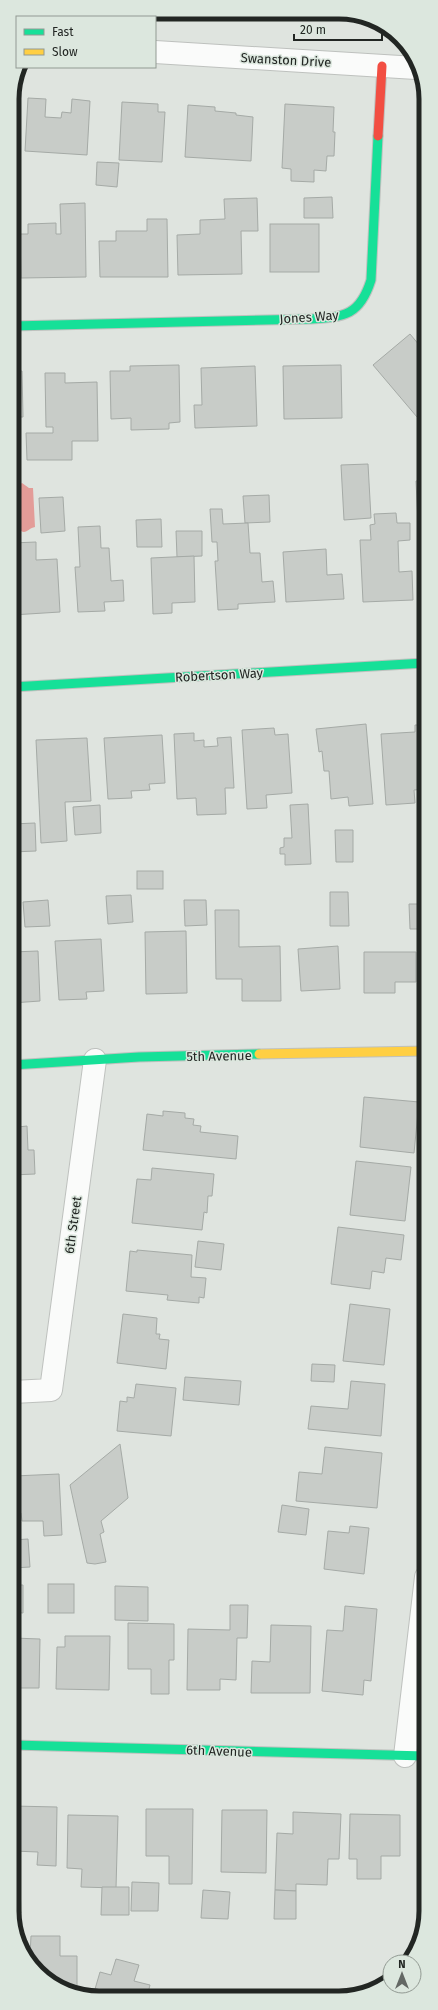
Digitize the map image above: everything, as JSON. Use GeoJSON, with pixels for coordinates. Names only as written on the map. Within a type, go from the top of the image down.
{"type":"FeatureCollection","features":[{"type":"Feature","properties":{"kind":"street","name":"Swanston Drive"},"geometry":{"type":"LineString","coordinates":[[156,52],[413,68]]}},
{"type":"Feature","properties":{"kind":"street","name":"Jones Way"},"geometry":{"type":"LineString","coordinates":[[19,326],[335,318],[349,313],[361,305],[367,295],[371,280],[382,66]]}},
{"type":"Feature","properties":{"kind":"street","name":"Robertson Way"},"geometry":{"type":"LineString","coordinates":[[19,687],[419,663]]}},
{"type":"Feature","properties":{"kind":"street","name":"5th Avenue"},"geometry":{"type":"LineString","coordinates":[[19,1065],[139,1057],[419,1051]]}},
{"type":"Feature","properties":{"kind":"street","name":"6th Street"},"geometry":{"type":"LineString","coordinates":[[19,1392],[51,1390],[95,1060]]}},
{"type":"Feature","properties":{"kind":"street"},"geometry":{"type":"LineString","coordinates":[[415,1756],[419,1691]]}},
{"type":"Feature","properties":{"kind":"street","name":"6th Avenue"},"geometry":{"type":"LineString","coordinates":[[19,1745],[415,1756]]}},
{"type":"Feature","properties":{"kind":"shaded area"},"geometry":{"type":"Polygon","coordinates":[[[22,483],[29,488],[33,488],[35,527],[25,532],[19,530],[19,485],[22,483]]]}},
{"type":"Feature","properties":{"kind":"building"},"geometry":{"type":"Polygon","coordinates":[[[28,98],[46,99],[45,117],[61,118],[62,112],[71,113],[72,99],[90,101],[87,155],[25,151],[28,98]]]}},
{"type":"Feature","properties":{"kind":"building"},"geometry":{"type":"Polygon","coordinates":[[[122,102],[158,104],[158,112],[165,112],[162,162],[119,160],[122,102]]]}},
{"type":"Feature","properties":{"kind":"building"},"geometry":{"type":"Polygon","coordinates":[[[285,104],[334,107],[334,156],[327,156],[326,171],[314,170],[314,182],[291,181],[291,169],[282,168],[285,104]]]}},
{"type":"Feature","properties":{"kind":"building"},"geometry":{"type":"Polygon","coordinates":[[[188,105],[215,107],[215,111],[236,113],[236,115],[253,117],[251,161],[185,157],[188,105]]]}},
{"type":"Feature","properties":{"kind":"building"},"geometry":{"type":"Polygon","coordinates":[[[97,162],[119,163],[117,187],[96,185],[97,162]]]}},
{"type":"Feature","properties":{"kind":"building"},"geometry":{"type":"Polygon","coordinates":[[[332,197],[333,218],[304,218],[304,198],[332,197]]]}},
{"type":"Feature","properties":{"kind":"building"},"geometry":{"type":"Polygon","coordinates":[[[257,198],[258,231],[241,231],[242,274],[178,275],[177,235],[200,234],[200,220],[225,219],[224,199],[257,198]]]}},
{"type":"Feature","properties":{"kind":"building"},"geometry":{"type":"Polygon","coordinates":[[[85,203],[86,277],[21,278],[20,234],[28,234],[28,224],[56,223],[56,234],[61,234],[60,204],[85,203]]]}},
{"type":"Feature","properties":{"kind":"building"},"geometry":{"type":"Polygon","coordinates":[[[147,219],[167,219],[168,277],[100,277],[99,241],[116,241],[116,231],[147,231],[147,219]]]}},
{"type":"Feature","properties":{"kind":"building"},"geometry":{"type":"Polygon","coordinates":[[[270,224],[319,224],[319,272],[270,272],[270,224]]]}},
{"type":"Feature","properties":{"kind":"building"},"geometry":{"type":"Polygon","coordinates":[[[410,334],[419,345],[419,415],[417,417],[373,365],[410,334]]]}},
{"type":"Feature","properties":{"kind":"building"},"geometry":{"type":"Polygon","coordinates":[[[179,365],[180,422],[169,423],[169,429],[131,430],[131,418],[111,419],[110,371],[130,371],[130,366],[179,365]]]}},
{"type":"Feature","properties":{"kind":"building"},"geometry":{"type":"Polygon","coordinates":[[[341,365],[342,418],[284,419],[283,366],[341,365]]]}},
{"type":"Feature","properties":{"kind":"building"},"geometry":{"type":"Polygon","coordinates":[[[255,366],[257,426],[195,428],[194,405],[202,405],[201,368],[255,366]]]}},
{"type":"Feature","properties":{"kind":"building"},"geometry":{"type":"Polygon","coordinates":[[[19,371],[22,371],[23,417],[19,417],[19,371]]]}},
{"type":"Feature","properties":{"kind":"building"},"geometry":{"type":"Polygon","coordinates":[[[45,373],[65,373],[65,383],[97,382],[98,441],[72,441],[72,460],[27,460],[26,433],[53,433],[53,427],[46,427],[45,373]]]}},
{"type":"Feature","properties":{"kind":"building"},"geometry":{"type":"Polygon","coordinates":[[[368,464],[371,518],[344,520],[341,465],[368,464]]]}},
{"type":"Feature","properties":{"kind":"building"},"geometry":{"type":"Polygon","coordinates":[[[416,481],[419,481],[419,522],[418,522],[416,481]]]}},
{"type":"Feature","properties":{"kind":"building"},"geometry":{"type":"Polygon","coordinates":[[[269,495],[270,522],[245,523],[243,496],[269,495]]]}},
{"type":"Feature","properties":{"kind":"building"},"geometry":{"type":"Polygon","coordinates":[[[63,497],[65,531],[41,533],[39,498],[63,497]]]}},
{"type":"Feature","properties":{"kind":"building"},"geometry":{"type":"Polygon","coordinates":[[[210,509],[222,509],[223,524],[248,523],[250,553],[260,553],[262,582],[273,581],[275,602],[238,604],[238,609],[218,610],[215,561],[218,561],[217,542],[212,542],[210,509]]]}},
{"type":"Feature","properties":{"kind":"building"},"geometry":{"type":"Polygon","coordinates":[[[396,513],[397,523],[410,523],[410,540],[398,541],[399,572],[412,571],[413,600],[363,602],[360,540],[371,540],[370,525],[375,524],[374,514],[396,513]]]}},
{"type":"Feature","properties":{"kind":"building"},"geometry":{"type":"Polygon","coordinates":[[[161,519],[162,547],[137,547],[136,520],[161,519]]]}},
{"type":"Feature","properties":{"kind":"building"},"geometry":{"type":"Polygon","coordinates":[[[100,526],[101,548],[109,548],[111,581],[123,580],[124,601],[104,602],[105,611],[78,612],[75,567],[80,567],[78,527],[100,526]]]}},
{"type":"Feature","properties":{"kind":"building"},"geometry":{"type":"Polygon","coordinates":[[[176,531],[202,531],[202,556],[177,557],[176,531]]]}},
{"type":"Feature","properties":{"kind":"building"},"geometry":{"type":"Polygon","coordinates":[[[36,542],[36,560],[57,559],[60,612],[19,615],[19,543],[36,542]]]}},
{"type":"Feature","properties":{"kind":"building"},"geometry":{"type":"Polygon","coordinates":[[[326,549],[327,575],[342,574],[344,599],[286,602],[283,552],[326,549]]]}},
{"type":"Feature","properties":{"kind":"building"},"geometry":{"type":"Polygon","coordinates":[[[194,556],[195,602],[172,603],[172,613],[153,614],[151,558],[194,556]]]}},
{"type":"Feature","properties":{"kind":"building"},"geometry":{"type":"Polygon","coordinates":[[[366,724],[373,804],[349,806],[348,797],[331,799],[329,771],[324,771],[322,751],[319,752],[316,729],[366,724]]]}},
{"type":"Feature","properties":{"kind":"building"},"geometry":{"type":"Polygon","coordinates":[[[415,725],[419,725],[419,790],[414,790],[415,803],[386,805],[381,734],[415,732],[415,725]]]}},
{"type":"Feature","properties":{"kind":"building"},"geometry":{"type":"Polygon","coordinates":[[[274,728],[275,735],[288,734],[292,793],[266,795],[267,808],[247,809],[242,730],[274,728]]]}},
{"type":"Feature","properties":{"kind":"building"},"geometry":{"type":"Polygon","coordinates":[[[194,733],[194,741],[204,740],[204,747],[218,746],[217,738],[231,737],[234,788],[225,788],[226,814],[197,815],[196,798],[177,799],[174,734],[194,733]]]}},
{"type":"Feature","properties":{"kind":"building"},"geometry":{"type":"Polygon","coordinates":[[[162,735],[165,783],[149,784],[150,790],[131,791],[132,798],[108,799],[104,738],[162,735]]]}},
{"type":"Feature","properties":{"kind":"building"},"geometry":{"type":"Polygon","coordinates":[[[87,738],[91,801],[65,802],[67,841],[41,843],[36,740],[87,738]]]}},
{"type":"Feature","properties":{"kind":"building"},"geometry":{"type":"Polygon","coordinates":[[[308,804],[311,864],[285,865],[285,854],[280,854],[280,848],[284,847],[284,838],[292,838],[290,805],[308,804]]]}},
{"type":"Feature","properties":{"kind":"building"},"geometry":{"type":"Polygon","coordinates":[[[100,805],[101,833],[75,835],[73,807],[100,805]]]}},
{"type":"Feature","properties":{"kind":"building"},"geometry":{"type":"Polygon","coordinates":[[[35,823],[36,851],[19,852],[19,824],[35,823]]]}},
{"type":"Feature","properties":{"kind":"building"},"geometry":{"type":"Polygon","coordinates":[[[335,830],[353,830],[353,862],[336,862],[335,830]]]}},
{"type":"Feature","properties":{"kind":"building"},"geometry":{"type":"Polygon","coordinates":[[[137,871],[163,871],[163,889],[137,889],[137,871]]]}},
{"type":"Feature","properties":{"kind":"building"},"geometry":{"type":"Polygon","coordinates":[[[330,892],[348,892],[349,926],[330,926],[330,892]]]}},
{"type":"Feature","properties":{"kind":"building"},"geometry":{"type":"Polygon","coordinates":[[[131,895],[133,922],[108,924],[106,896],[131,895]]]}},
{"type":"Feature","properties":{"kind":"building"},"geometry":{"type":"Polygon","coordinates":[[[48,900],[50,926],[25,927],[23,902],[48,900]]]}},
{"type":"Feature","properties":{"kind":"building"},"geometry":{"type":"Polygon","coordinates":[[[184,900],[206,900],[207,925],[185,926],[184,900]]]}},
{"type":"Feature","properties":{"kind":"building"},"geometry":{"type":"Polygon","coordinates":[[[409,904],[419,904],[419,929],[410,929],[409,904]]]}},
{"type":"Feature","properties":{"kind":"building"},"geometry":{"type":"Polygon","coordinates":[[[215,910],[239,910],[239,947],[280,946],[281,1001],[242,1001],[242,979],[216,979],[215,910]]]}},
{"type":"Feature","properties":{"kind":"building"},"geometry":{"type":"Polygon","coordinates":[[[186,931],[187,993],[146,994],[145,932],[186,931]]]}},
{"type":"Feature","properties":{"kind":"building"},"geometry":{"type":"Polygon","coordinates":[[[101,939],[104,991],[86,992],[87,999],[59,1000],[55,941],[101,939]]]}},
{"type":"Feature","properties":{"kind":"building"},"geometry":{"type":"Polygon","coordinates":[[[338,946],[340,989],[301,991],[298,949],[338,946]]]}},
{"type":"Feature","properties":{"kind":"building"},"geometry":{"type":"Polygon","coordinates":[[[38,951],[40,1001],[19,1002],[19,952],[38,951]]]}},
{"type":"Feature","properties":{"kind":"building"},"geometry":{"type":"Polygon","coordinates":[[[364,952],[416,952],[416,982],[395,982],[395,993],[364,993],[364,952]]]}},
{"type":"Feature","properties":{"kind":"building"},"geometry":{"type":"Polygon","coordinates":[[[364,1097],[419,1102],[414,1153],[360,1147],[364,1097]]]}},
{"type":"Feature","properties":{"kind":"building"},"geometry":{"type":"Polygon","coordinates":[[[163,1111],[185,1113],[185,1118],[194,1119],[193,1125],[201,1126],[200,1132],[238,1136],[236,1159],[143,1150],[147,1114],[163,1116],[163,1111]]]}},
{"type":"Feature","properties":{"kind":"building"},"geometry":{"type":"Polygon","coordinates":[[[27,1126],[28,1150],[34,1150],[35,1174],[19,1175],[19,1127],[27,1126]]]}},
{"type":"Feature","properties":{"kind":"building"},"geometry":{"type":"Polygon","coordinates":[[[356,1161],[411,1167],[405,1221],[350,1215],[356,1161]]]}},
{"type":"Feature","properties":{"kind":"building"},"geometry":{"type":"Polygon","coordinates":[[[152,1168],[214,1174],[212,1196],[208,1196],[207,1213],[204,1212],[202,1230],[132,1223],[137,1179],[151,1180],[152,1168]]]}},
{"type":"Feature","properties":{"kind":"building"},"geometry":{"type":"Polygon","coordinates":[[[338,1227],[404,1235],[401,1260],[386,1258],[384,1273],[372,1271],[370,1289],[331,1284],[338,1227]]]}},
{"type":"Feature","properties":{"kind":"building"},"geometry":{"type":"Polygon","coordinates":[[[198,1241],[224,1244],[221,1270],[195,1267],[198,1241]]]}},
{"type":"Feature","properties":{"kind":"building"},"geometry":{"type":"Polygon","coordinates":[[[137,1250],[192,1255],[191,1277],[206,1278],[204,1298],[199,1297],[199,1303],[167,1300],[168,1295],[126,1291],[130,1251],[137,1252],[137,1250]]]}},
{"type":"Feature","properties":{"kind":"building"},"geometry":{"type":"Polygon","coordinates":[[[350,1304],[390,1309],[384,1365],[343,1361],[350,1304]]]}},
{"type":"Feature","properties":{"kind":"building"},"geometry":{"type":"Polygon","coordinates":[[[123,1314],[157,1318],[156,1334],[160,1334],[159,1339],[169,1340],[166,1369],[117,1363],[123,1314]]]}},
{"type":"Feature","properties":{"kind":"building"},"geometry":{"type":"Polygon","coordinates":[[[312,1364],[335,1365],[334,1382],[311,1381],[312,1364]]]}},
{"type":"Feature","properties":{"kind":"building"},"geometry":{"type":"Polygon","coordinates":[[[185,1377],[241,1381],[239,1405],[183,1400],[185,1377]]]}},
{"type":"Feature","properties":{"kind":"building"},"geometry":{"type":"Polygon","coordinates":[[[351,1381],[385,1384],[381,1436],[308,1429],[311,1406],[348,1409],[351,1381]]]}},
{"type":"Feature","properties":{"kind":"building"},"geometry":{"type":"Polygon","coordinates":[[[136,1384],[176,1388],[171,1436],[117,1431],[120,1401],[127,1402],[127,1397],[134,1398],[136,1384]]]}},
{"type":"Feature","properties":{"kind":"building"},"geometry":{"type":"Polygon","coordinates":[[[120,1444],[128,1498],[101,1521],[104,1532],[100,1534],[106,1562],[95,1564],[87,1563],[70,1485],[120,1444]]]}},
{"type":"Feature","properties":{"kind":"building"},"geometry":{"type":"Polygon","coordinates":[[[325,1447],[382,1453],[377,1508],[296,1501],[299,1472],[322,1474],[325,1447]]]}},
{"type":"Feature","properties":{"kind":"building"},"geometry":{"type":"Polygon","coordinates":[[[59,1474],[62,1535],[44,1536],[43,1521],[22,1521],[21,1513],[19,1513],[19,1476],[59,1474]]]}},
{"type":"Feature","properties":{"kind":"building"},"geometry":{"type":"Polygon","coordinates":[[[282,1505],[309,1509],[306,1535],[278,1532],[282,1505]]]}},
{"type":"Feature","properties":{"kind":"building"},"geometry":{"type":"Polygon","coordinates":[[[350,1526],[369,1528],[364,1574],[324,1569],[328,1531],[349,1533],[350,1526]]]}},
{"type":"Feature","properties":{"kind":"building"},"geometry":{"type":"Polygon","coordinates":[[[28,1539],[30,1567],[19,1568],[19,1540],[28,1539]]]}},
{"type":"Feature","properties":{"kind":"building"},"geometry":{"type":"Polygon","coordinates":[[[48,1584],[74,1584],[74,1613],[48,1613],[48,1584]]]}},
{"type":"Feature","properties":{"kind":"building"},"geometry":{"type":"Polygon","coordinates":[[[19,1585],[23,1585],[23,1613],[19,1613],[19,1585]]]}},
{"type":"Feature","properties":{"kind":"building"},"geometry":{"type":"Polygon","coordinates":[[[115,1586],[148,1587],[148,1621],[115,1620],[115,1586]]]}},
{"type":"Feature","properties":{"kind":"building"},"geometry":{"type":"Polygon","coordinates":[[[230,1605],[248,1605],[247,1638],[237,1638],[236,1680],[220,1679],[220,1690],[187,1690],[188,1629],[230,1630],[230,1605]]]}},
{"type":"Feature","properties":{"kind":"building"},"geometry":{"type":"Polygon","coordinates":[[[345,1606],[377,1609],[371,1681],[364,1680],[363,1695],[322,1691],[327,1630],[343,1631],[345,1606]]]}},
{"type":"Feature","properties":{"kind":"building"},"geometry":{"type":"Polygon","coordinates":[[[128,1623],[174,1624],[174,1660],[169,1660],[169,1694],[151,1694],[151,1669],[128,1669],[128,1623]]]}},
{"type":"Feature","properties":{"kind":"building"},"geometry":{"type":"Polygon","coordinates":[[[271,1625],[311,1626],[310,1693],[251,1693],[252,1661],[270,1662],[271,1625]]]}},
{"type":"Feature","properties":{"kind":"building"},"geometry":{"type":"Polygon","coordinates":[[[65,1636],[110,1636],[109,1690],[56,1689],[57,1647],[65,1647],[65,1636]]]}},
{"type":"Feature","properties":{"kind":"building"},"geometry":{"type":"Polygon","coordinates":[[[19,1638],[40,1639],[39,1688],[20,1688],[19,1638]]]}},
{"type":"Feature","properties":{"kind":"building"},"geometry":{"type":"Polygon","coordinates":[[[19,1806],[57,1807],[56,1866],[37,1865],[38,1852],[19,1851],[19,1806]]]}},
{"type":"Feature","properties":{"kind":"building"},"geometry":{"type":"Polygon","coordinates":[[[146,1809],[193,1809],[192,1884],[169,1884],[169,1856],[146,1856],[146,1809]]]}},
{"type":"Feature","properties":{"kind":"building"},"geometry":{"type":"Polygon","coordinates":[[[222,1810],[267,1810],[266,1873],[221,1872],[222,1810]]]}},
{"type":"Feature","properties":{"kind":"building"},"geometry":{"type":"Polygon","coordinates":[[[293,1812],[341,1814],[339,1859],[328,1859],[327,1885],[296,1884],[296,1891],[275,1890],[277,1833],[293,1834],[293,1812]]]}},
{"type":"Feature","properties":{"kind":"building"},"geometry":{"type":"Polygon","coordinates":[[[350,1814],[400,1815],[400,1856],[381,1856],[381,1879],[357,1879],[357,1859],[349,1859],[350,1814]]]}},
{"type":"Feature","properties":{"kind":"building"},"geometry":{"type":"Polygon","coordinates":[[[68,1815],[118,1816],[116,1888],[81,1887],[82,1869],[67,1868],[68,1815]]]}},
{"type":"Feature","properties":{"kind":"building"},"geometry":{"type":"Polygon","coordinates":[[[132,1882],[159,1883],[158,1911],[131,1911],[132,1882]]]}},
{"type":"Feature","properties":{"kind":"building"},"geometry":{"type":"Polygon","coordinates":[[[19,1885],[20,1885],[21,1913],[19,1913],[19,1911],[19,1885]]]}},
{"type":"Feature","properties":{"kind":"building"},"geometry":{"type":"Polygon","coordinates":[[[102,1887],[129,1887],[129,1915],[101,1915],[102,1887]]]}},
{"type":"Feature","properties":{"kind":"building"},"geometry":{"type":"Polygon","coordinates":[[[203,1890],[230,1892],[228,1919],[201,1918],[203,1890]]]}},
{"type":"Feature","properties":{"kind":"building"},"geometry":{"type":"Polygon","coordinates":[[[275,1890],[296,1891],[296,1919],[274,1919],[275,1890]]]}},
{"type":"Feature","properties":{"kind":"building"},"geometry":{"type":"Polygon","coordinates":[[[31,1936],[60,1936],[60,1956],[77,1956],[77,1988],[64,1983],[42,1968],[30,1952],[31,1936]]]}},
{"type":"Feature","properties":{"kind":"building"},"geometry":{"type":"Polygon","coordinates":[[[116,1959],[139,1965],[134,1981],[150,1985],[148,1991],[94,1991],[100,1972],[111,1975],[116,1959]]]}},
{"type":"Feature","properties":{"kind":"traffic: fast"},"geometry":{"type":"LineString","coordinates":[[19,326],[311,319],[333,317],[350,312],[362,301],[371,280],[378,136]]}},
{"type":"Feature","properties":{"kind":"traffic: fast"},"geometry":{"type":"LineString","coordinates":[[19,687],[419,663]]}},
{"type":"Feature","properties":{"kind":"traffic: fast"},"geometry":{"type":"LineString","coordinates":[[19,1065],[139,1057],[259,1054]]}},
{"type":"Feature","properties":{"kind":"traffic: fast"},"geometry":{"type":"LineString","coordinates":[[19,1745],[419,1756]]}},
{"type":"Feature","properties":{"kind":"traffic: slow"},"geometry":{"type":"LineString","coordinates":[[259,1054],[419,1051]]}},
{"type":"Feature","properties":{"kind":"traffic: jam"},"geometry":{"type":"LineString","coordinates":[[378,136],[382,66]]}}]}
